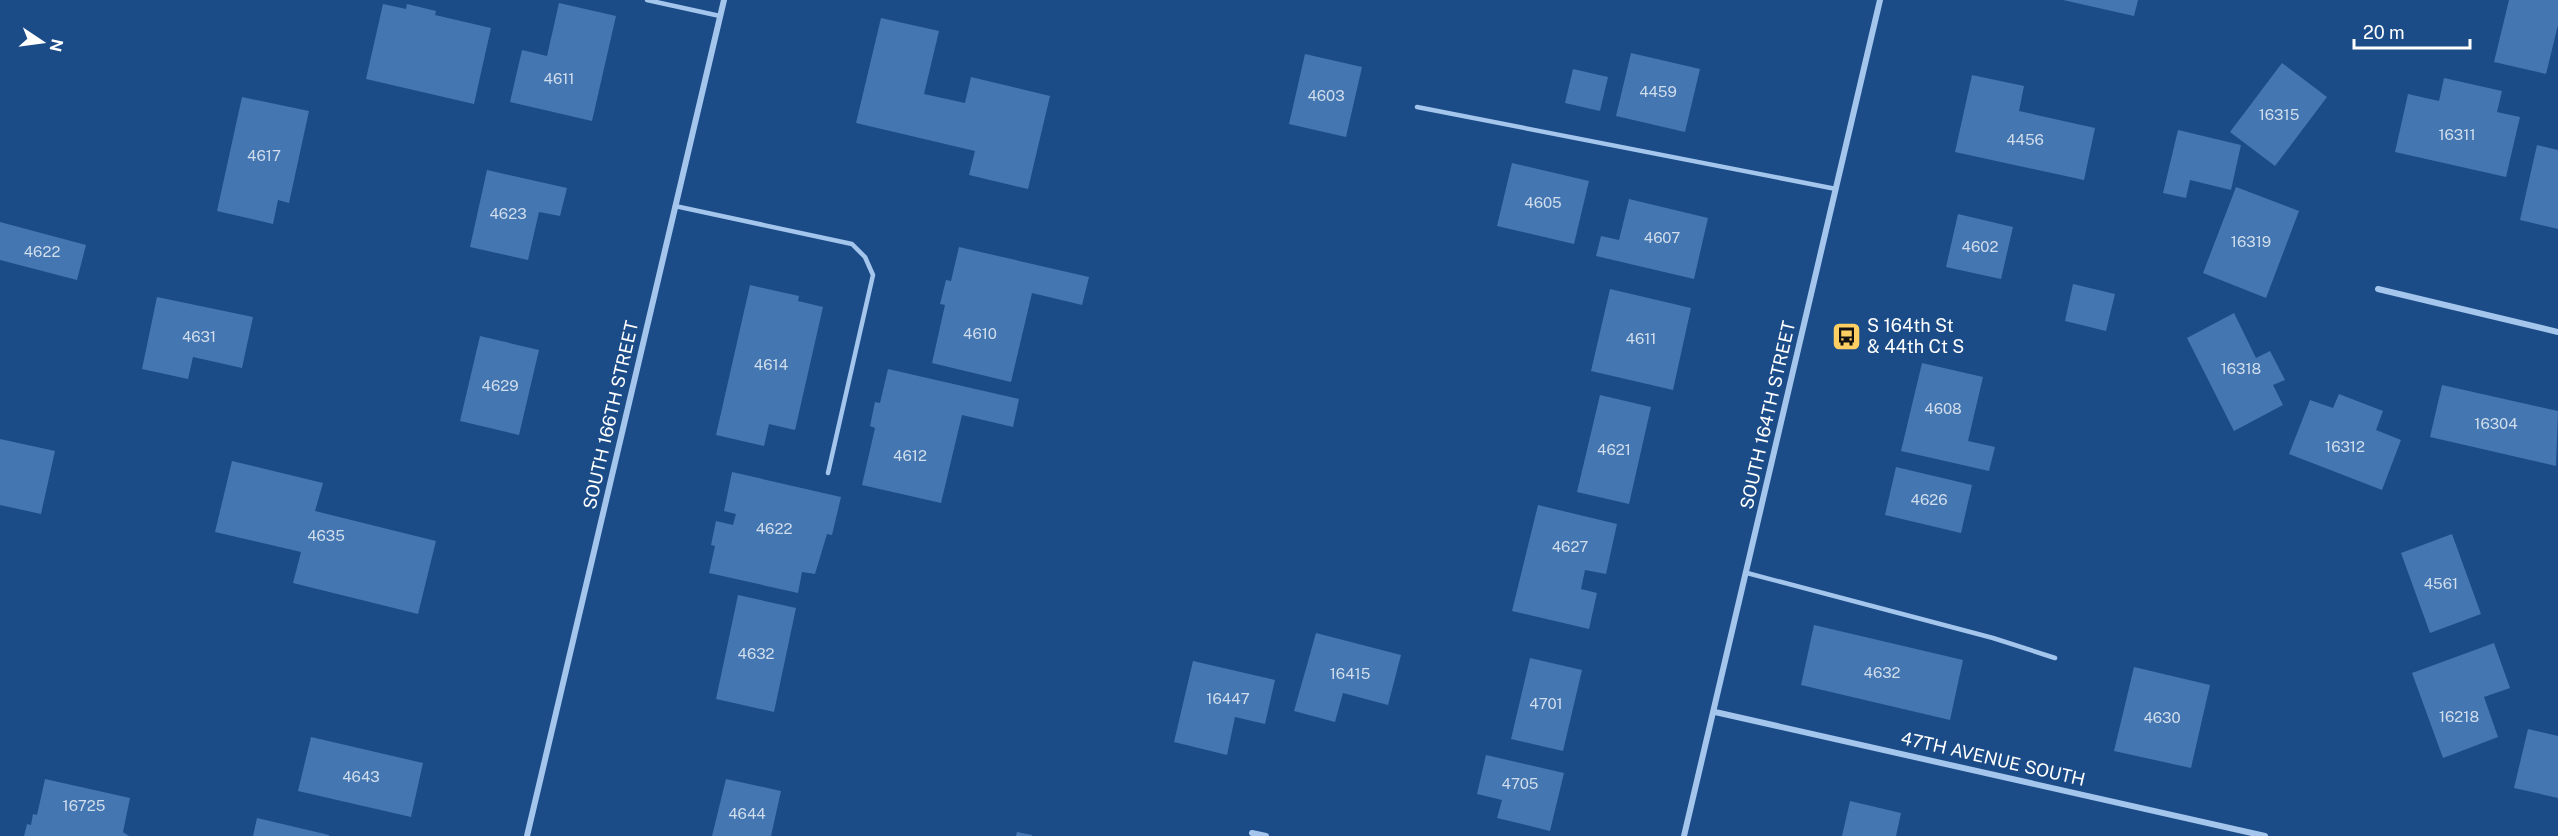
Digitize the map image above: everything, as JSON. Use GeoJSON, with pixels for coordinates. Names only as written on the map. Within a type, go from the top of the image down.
{"type":"FeatureCollection","features":[{"type":"Feature","properties":{"kind":"street","name":"SOUTH 166TH STREET"},"geometry":{"type":"LineString","coordinates":[[527,836],[724,0]]}},
{"type":"Feature","properties":{"kind":"street","name":"SOUTH 164TH STREET"},"geometry":{"type":"LineString","coordinates":[[1684,836],[1715,712],[1880,0]]}},
{"type":"Feature","properties":{"kind":"street"},"geometry":{"type":"LineString","coordinates":[[2378,289],[2558,332]]}},
{"type":"Feature","properties":{"kind":"street","name":"47TH AVENUE SOUTH"},"geometry":{"type":"LineString","coordinates":[[1715,712],[2265,836]]}},
{"type":"Feature","properties":{"kind":"street"},"geometry":{"type":"LineString","coordinates":[[1252,833],[1266,836]]}},
{"type":"Feature","properties":{"kind":"lane"},"geometry":{"type":"LineString","coordinates":[[646,0],[720,16]]}},
{"type":"Feature","properties":{"kind":"lane"},"geometry":{"type":"LineString","coordinates":[[1417,107],[1836,189]]}},
{"type":"Feature","properties":{"kind":"lane"},"geometry":{"type":"LineString","coordinates":[[675,206],[852,244],[865,257],[873,275],[828,473]]}},
{"type":"Feature","properties":{"kind":"lane"},"geometry":{"type":"LineString","coordinates":[[1747,573],[1993,638],[2055,658]]}},
{"type":"Feature","properties":{"kind":"building"},"geometry":{"type":"Polygon","coordinates":[[[2063,0],[2138,0],[2134,16],[2063,0]]]}},
{"type":"Feature","properties":{"kind":"building"},"geometry":{"type":"Polygon","coordinates":[[[2509,0],[2558,0],[2558,25],[2546,74],[2494,62],[2509,0]]]}},
{"type":"Feature","properties":{"kind":"building"},"geometry":{"type":"Polygon","coordinates":[[[559,3],[616,16],[592,121],[510,102],[522,50],[547,56],[559,3]]]}},
{"type":"Feature","properties":{"kind":"building"},"geometry":{"type":"Polygon","coordinates":[[[383,4],[406,9],[407,4],[436,11],[435,15],[491,28],[474,104],[366,79],[383,4]]]}},
{"type":"Feature","properties":{"kind":"building"},"geometry":{"type":"Polygon","coordinates":[[[881,18],[939,31],[924,94],[965,103],[971,77],[1050,96],[1028,189],[969,175],[975,151],[856,123],[881,18]]]}},
{"type":"Feature","properties":{"kind":"building"},"geometry":{"type":"Polygon","coordinates":[[[1631,53],[1700,69],[1685,132],[1616,116],[1631,53]]]}},
{"type":"Feature","properties":{"kind":"building"},"geometry":{"type":"Polygon","coordinates":[[[1305,54],[1362,67],[1346,137],[1289,124],[1305,54]]]}},
{"type":"Feature","properties":{"kind":"building"},"geometry":{"type":"Polygon","coordinates":[[[2282,63],[2327,97],[2275,166],[2230,132],[2282,63]]]}},
{"type":"Feature","properties":{"kind":"building"},"geometry":{"type":"Polygon","coordinates":[[[1573,69],[1608,77],[1600,111],[1565,103],[1573,69]]]}},
{"type":"Feature","properties":{"kind":"building"},"geometry":{"type":"Polygon","coordinates":[[[1972,75],[2024,86],[2019,111],[2095,128],[2084,180],[1955,152],[1972,75]]]}},
{"type":"Feature","properties":{"kind":"building"},"geometry":{"type":"Polygon","coordinates":[[[2444,78],[2502,91],[2497,112],[2520,117],[2506,177],[2395,152],[2408,94],[2439,101],[2444,78]]]}},
{"type":"Feature","properties":{"kind":"building"},"geometry":{"type":"Polygon","coordinates":[[[242,97],[309,111],[289,203],[278,200],[273,224],[217,211],[242,97]]]}},
{"type":"Feature","properties":{"kind":"building"},"geometry":{"type":"Polygon","coordinates":[[[2178,130],[2241,145],[2231,190],[2190,180],[2186,198],[2163,193],[2178,130]]]}},
{"type":"Feature","properties":{"kind":"building"},"geometry":{"type":"Polygon","coordinates":[[[2537,145],[2558,150],[2558,229],[2520,220],[2537,145]]]}},
{"type":"Feature","properties":{"kind":"building"},"geometry":{"type":"Polygon","coordinates":[[[1512,163],[1589,181],[1574,244],[1497,226],[1512,163]]]}},
{"type":"Feature","properties":{"kind":"building"},"geometry":{"type":"Polygon","coordinates":[[[487,170],[567,188],[560,216],[539,212],[528,260],[470,247],[487,170]]]}},
{"type":"Feature","properties":{"kind":"building"},"geometry":{"type":"Polygon","coordinates":[[[2236,187],[2299,211],[2266,298],[2203,273],[2236,187]]]}},
{"type":"Feature","properties":{"kind":"building"},"geometry":{"type":"Polygon","coordinates":[[[1629,199],[1708,218],[1694,279],[1596,256],[1601,236],[1619,240],[1629,199]]]}},
{"type":"Feature","properties":{"kind":"building"},"geometry":{"type":"Polygon","coordinates":[[[1958,214],[2013,227],[2001,279],[1946,267],[1958,214]]]}},
{"type":"Feature","properties":{"kind":"building"},"geometry":{"type":"Polygon","coordinates":[[[0,222],[86,245],[77,280],[0,260],[0,222]]]}},
{"type":"Feature","properties":{"kind":"building"},"geometry":{"type":"Polygon","coordinates":[[[959,247],[1089,277],[1082,305],[1032,293],[1011,382],[932,363],[945,305],[940,304],[946,280],[951,281],[959,247]]]}},
{"type":"Feature","properties":{"kind":"building"},"geometry":{"type":"Polygon","coordinates":[[[2073,284],[2115,294],[2106,331],[2065,321],[2073,284]]]}},
{"type":"Feature","properties":{"kind":"building"},"geometry":{"type":"Polygon","coordinates":[[[750,285],[799,296],[798,301],[823,307],[795,430],[769,424],[764,446],[716,435],[750,285]]]}},
{"type":"Feature","properties":{"kind":"building"},"geometry":{"type":"Polygon","coordinates":[[[1610,289],[1691,308],[1673,390],[1591,371],[1610,289]]]}},
{"type":"Feature","properties":{"kind":"building"},"geometry":{"type":"Polygon","coordinates":[[[157,297],[253,317],[242,368],[193,357],[188,379],[142,369],[157,297]]]}},
{"type":"Feature","properties":{"kind":"building"},"geometry":{"type":"Polygon","coordinates":[[[2234,313],[2256,358],[2270,351],[2285,380],[2273,385],[2283,405],[2234,431],[2187,338],[2234,313]]]}},
{"type":"Feature","properties":{"kind":"building"},"geometry":{"type":"Polygon","coordinates":[[[480,336],[539,350],[519,435],[460,421],[480,336]]]}},
{"type":"Feature","properties":{"kind":"building"},"geometry":{"type":"Polygon","coordinates":[[[1922,363],[1983,377],[1968,441],[1995,447],[1989,471],[1901,451],[1922,363]]]}},
{"type":"Feature","properties":{"kind":"building"},"geometry":{"type":"Polygon","coordinates":[[[888,369],[1019,399],[1013,427],[962,415],[941,503],[862,485],[875,428],[870,426],[875,402],[880,403],[888,369]]]}},
{"type":"Feature","properties":{"kind":"building"},"geometry":{"type":"Polygon","coordinates":[[[2442,385],[2558,411],[2556,466],[2430,437],[2442,385]]]}},
{"type":"Feature","properties":{"kind":"building"},"geometry":{"type":"Polygon","coordinates":[[[2339,394],[2383,411],[2376,430],[2401,440],[2382,490],[2289,454],[2310,400],[2333,408],[2339,394]]]}},
{"type":"Feature","properties":{"kind":"building"},"geometry":{"type":"Polygon","coordinates":[[[1600,395],[1651,407],[1629,504],[1577,492],[1600,395]]]}},
{"type":"Feature","properties":{"kind":"building"},"geometry":{"type":"Polygon","coordinates":[[[0,439],[55,451],[41,514],[0,505],[0,439]]]}},
{"type":"Feature","properties":{"kind":"building"},"geometry":{"type":"Polygon","coordinates":[[[232,461],[323,483],[315,511],[436,541],[418,614],[293,583],[301,552],[215,532],[232,461]]]}},
{"type":"Feature","properties":{"kind":"building"},"geometry":{"type":"Polygon","coordinates":[[[1896,467],[1972,485],[1961,533],[1885,515],[1896,467]]]}},
{"type":"Feature","properties":{"kind":"building"},"geometry":{"type":"Polygon","coordinates":[[[732,472],[841,497],[832,535],[827,534],[815,574],[802,572],[798,593],[709,573],[715,546],[711,545],[716,521],[733,525],[736,514],[724,511],[732,472]]]}},
{"type":"Feature","properties":{"kind":"building"},"geometry":{"type":"Polygon","coordinates":[[[1538,505],[1617,524],[1606,574],[1585,570],[1581,589],[1597,593],[1589,629],[1512,611],[1538,505]]]}},
{"type":"Feature","properties":{"kind":"building"},"geometry":{"type":"Polygon","coordinates":[[[2452,534],[2481,614],[2430,633],[2401,553],[2452,534]]]}},
{"type":"Feature","properties":{"kind":"building"},"geometry":{"type":"Polygon","coordinates":[[[738,595],[796,608],[774,712],[716,699],[738,595]]]}},
{"type":"Feature","properties":{"kind":"building"},"geometry":{"type":"Polygon","coordinates":[[[1814,625],[1963,660],[1950,720],[1801,685],[1814,625]]]}},
{"type":"Feature","properties":{"kind":"building"},"geometry":{"type":"Polygon","coordinates":[[[1316,633],[1401,655],[1388,705],[1343,693],[1335,722],[1294,711],[1316,633]]]}},
{"type":"Feature","properties":{"kind":"building"},"geometry":{"type":"Polygon","coordinates":[[[2494,643],[2510,688],[2484,697],[2498,737],[2443,758],[2412,673],[2494,643]]]}},
{"type":"Feature","properties":{"kind":"building"},"geometry":{"type":"Polygon","coordinates":[[[1530,658],[1582,670],[1563,751],[1511,739],[1530,658]]]}},
{"type":"Feature","properties":{"kind":"building"},"geometry":{"type":"Polygon","coordinates":[[[1193,661],[1275,680],[1265,724],[1235,717],[1227,755],[1174,742],[1193,661]]]}},
{"type":"Feature","properties":{"kind":"building"},"geometry":{"type":"Polygon","coordinates":[[[2134,667],[2210,685],[2191,768],[2114,751],[2134,667]]]}},
{"type":"Feature","properties":{"kind":"building"},"geometry":{"type":"Polygon","coordinates":[[[2528,729],[2558,736],[2558,798],[2514,788],[2528,729]]]}},
{"type":"Feature","properties":{"kind":"building"},"geometry":{"type":"Polygon","coordinates":[[[311,737],[423,763],[411,817],[298,791],[311,737]]]}},
{"type":"Feature","properties":{"kind":"building"},"geometry":{"type":"Polygon","coordinates":[[[1486,755],[1564,773],[1550,831],[1497,818],[1502,800],[1477,794],[1486,755]]]}},
{"type":"Feature","properties":{"kind":"building"},"geometry":{"type":"Polygon","coordinates":[[[45,779],[130,798],[123,832],[129,836],[24,836],[27,824],[31,825],[33,814],[37,815],[45,779]]]}},
{"type":"Feature","properties":{"kind":"building"},"geometry":{"type":"Polygon","coordinates":[[[726,779],[781,791],[771,836],[712,836],[726,779]]]}},
{"type":"Feature","properties":{"kind":"building"},"geometry":{"type":"Polygon","coordinates":[[[1850,801],[1901,813],[1896,836],[1842,836],[1850,801]]]}},
{"type":"Feature","properties":{"kind":"building"},"geometry":{"type":"Polygon","coordinates":[[[257,818],[329,835],[329,836],[253,836],[257,818]]]}},
{"type":"Feature","properties":{"kind":"building"},"geometry":{"type":"Polygon","coordinates":[[[1017,832],[1032,835],[1032,836],[1016,836],[1017,832]]]}},
{"type":"Feature","properties":{"kind":"place","name":"S 164th St & 44th Ct S"},"geometry":{"type":"Point","coordinates":[1846,336]}}]}
